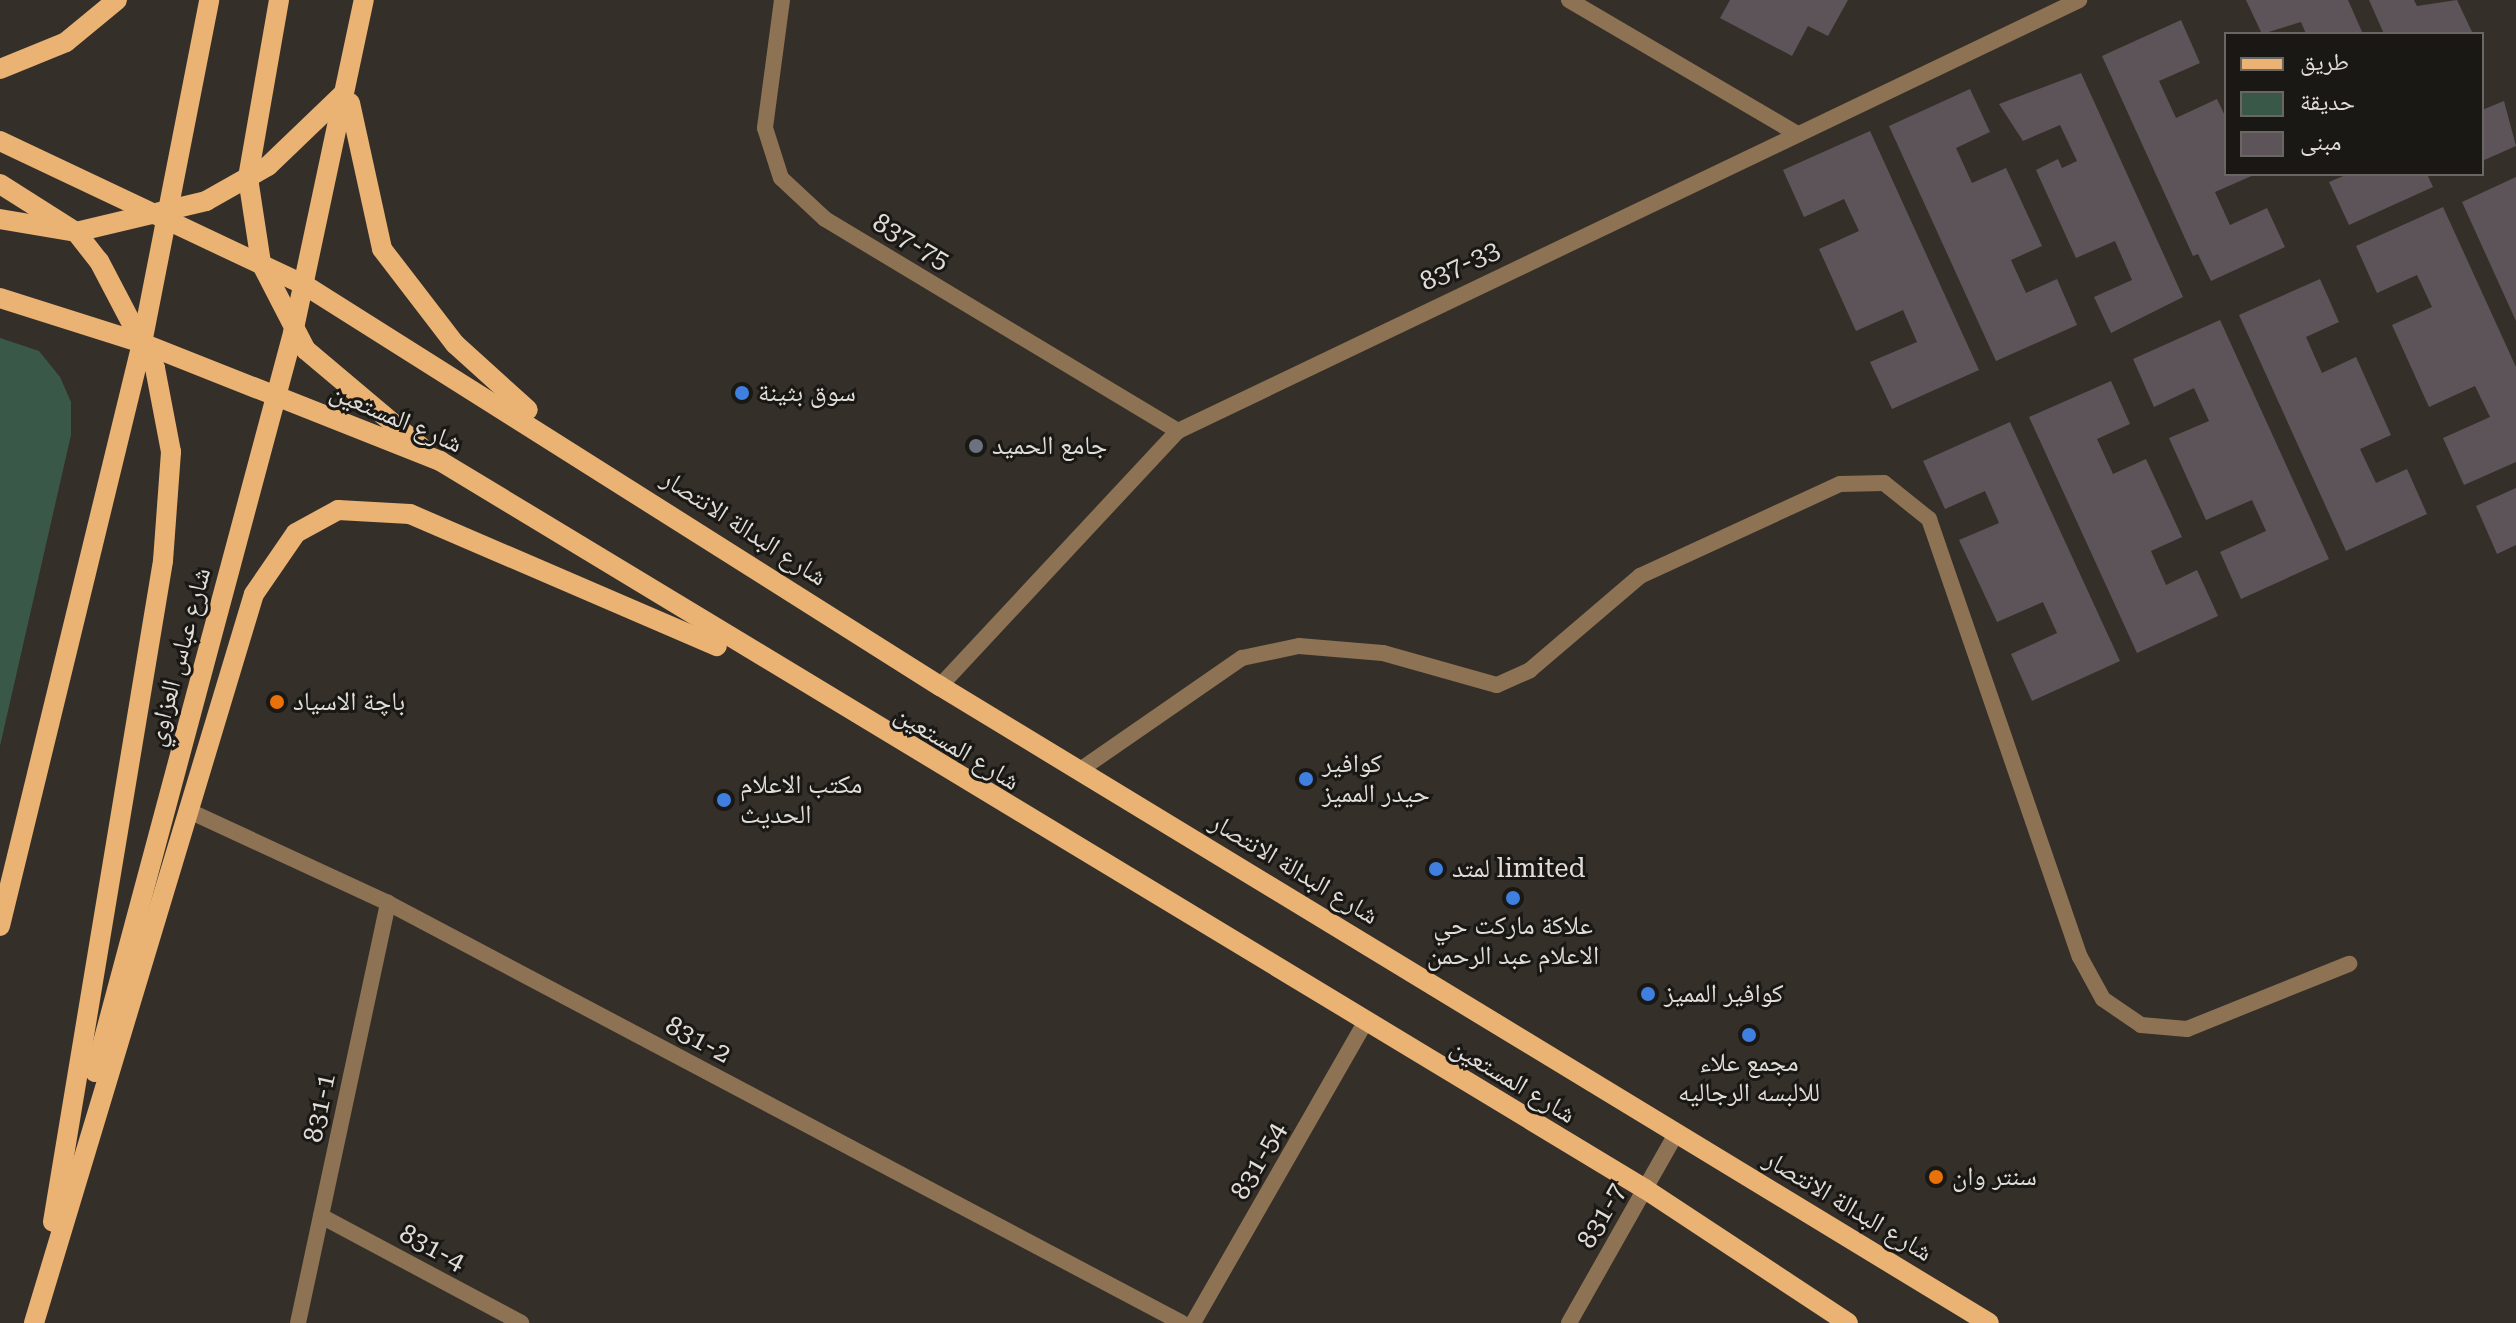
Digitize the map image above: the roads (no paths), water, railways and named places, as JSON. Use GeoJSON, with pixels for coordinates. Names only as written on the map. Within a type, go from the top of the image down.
{"type":"FeatureCollection","features":[{"type":"Feature","properties":{"kind":"main road"},"geometry":{"type":"LineString","coordinates":[[0,69],[66,42],[117,0]]}},
{"type":"Feature","properties":{"kind":"main road"},"geometry":{"type":"LineString","coordinates":[[0,926],[142,343],[164,216],[209,0]]}},
{"type":"Feature","properties":{"kind":"main road"},"geometry":{"type":"LineString","coordinates":[[279,0],[248,178],[261,263],[293,333],[328,373],[440,461]]}},
{"type":"Feature","properties":{"kind":"main road","name":"شارع عباس العزاوي"},"geometry":{"type":"LineString","coordinates":[[28,1323],[293,333],[348,88],[364,0]]}},
{"type":"Feature","properties":{"kind":"main road"},"geometry":{"type":"LineString","coordinates":[[0,219],[76,232],[164,216],[248,178],[293,146],[348,88]]}},
{"type":"Feature","properties":{"kind":"main road"},"geometry":{"type":"LineString","coordinates":[[348,88],[370,211],[398,275],[455,344],[577,451]]}},
{"type":"Feature","properties":{"kind":"main road"},"geometry":{"type":"LineString","coordinates":[[0,141],[303,284],[577,451]]}},
{"type":"Feature","properties":{"kind":"main road"},"geometry":{"type":"LineString","coordinates":[[0,184],[76,232],[142,343],[165,401],[170,507],[49,1246]]}},
{"type":"Feature","properties":{"kind":"main road","name":"شارع المستعين"},"geometry":{"type":"LineString","coordinates":[[0,298],[142,343],[440,461],[789,677],[1645,1189],[1848,1323]]}},
{"type":"Feature","properties":{"kind":"main road","name":"شارع البدالة الانتصار"},"geometry":{"type":"LineString","coordinates":[[577,451],[940,686],[1989,1323]]}},
{"type":"Feature","properties":{"kind":"main road"},"geometry":{"type":"LineString","coordinates":[[34,1323],[254,594],[296,533],[338,510],[387,510],[444,524],[789,677]]}},
{"type":"Feature","properties":{"kind":"street","name":"837-75"},"geometry":{"type":"LineString","coordinates":[[782,0],[765,128],[781,178],[825,219],[1178,431]]}},
{"type":"Feature","properties":{"kind":"street"},"geometry":{"type":"LineString","coordinates":[[1569,0],[1797,134]]}},
{"type":"Feature","properties":{"kind":"street","name":"837-33"},"geometry":{"type":"LineString","coordinates":[[940,686],[1178,431],[2079,0]]}},
{"type":"Feature","properties":{"kind":"street"},"geometry":{"type":"LineString","coordinates":[[1080,770],[1242,658],[1285,649],[1383,653],[1497,685],[1530,670],[1640,576],[1840,484],[1884,483],[1929,519],[2080,957],[2103,999],[2141,1025],[2187,1029],[2349,964]]}},
{"type":"Feature","properties":{"kind":"street","name":"831-2"},"geometry":{"type":"LineString","coordinates":[[187,810],[388,903],[1182,1323]]}},
{"type":"Feature","properties":{"kind":"street","name":"831-1"},"geometry":{"type":"LineString","coordinates":[[298,1323],[388,903]]}},
{"type":"Feature","properties":{"kind":"street","name":"831-54"},"geometry":{"type":"LineString","coordinates":[[1193,1323],[1365,1023]]}},
{"type":"Feature","properties":{"kind":"street","name":"831-7"},"geometry":{"type":"LineString","coordinates":[[1569,1323],[1677,1132]]}},
{"type":"Feature","properties":{"kind":"street","name":"831-4"},"geometry":{"type":"LineString","coordinates":[[321,1216],[521,1323]]}},
{"type":"Feature","properties":{"kind":"place","name":"سوق بثينة"},"geometry":{"type":"Point","coordinates":[742,393]}},
{"type":"Feature","properties":{"kind":"place","name":"جامع الحميد"},"geometry":{"type":"Point","coordinates":[976,446]}},
{"type":"Feature","properties":{"kind":"place","name":"باچة الاسياد"},"geometry":{"type":"Point","coordinates":[277,702]}},
{"type":"Feature","properties":{"kind":"place","name":"كوافير حيدر المميز"},"geometry":{"type":"Point","coordinates":[1306,779]}},
{"type":"Feature","properties":{"kind":"place","name":"مكتب الاعلام الحديث"},"geometry":{"type":"Point","coordinates":[724,800]}},
{"type":"Feature","properties":{"kind":"place","name":"لمتد limited"},"geometry":{"type":"Point","coordinates":[1436,869]}},
{"type":"Feature","properties":{"kind":"place","name":"علاكة ماركت حي الاعلام عبد الرحمن"},"geometry":{"type":"Point","coordinates":[1513,898]}},
{"type":"Feature","properties":{"kind":"place","name":"كوافير المميز"},"geometry":{"type":"Point","coordinates":[1648,994]}},
{"type":"Feature","properties":{"kind":"place","name":"مجمع علاء للالبسه الرجاليه"},"geometry":{"type":"Point","coordinates":[1749,1035]}},
{"type":"Feature","properties":{"kind":"place","name":"سنتر وان"},"geometry":{"type":"Point","coordinates":[1936,1177]}}]}
